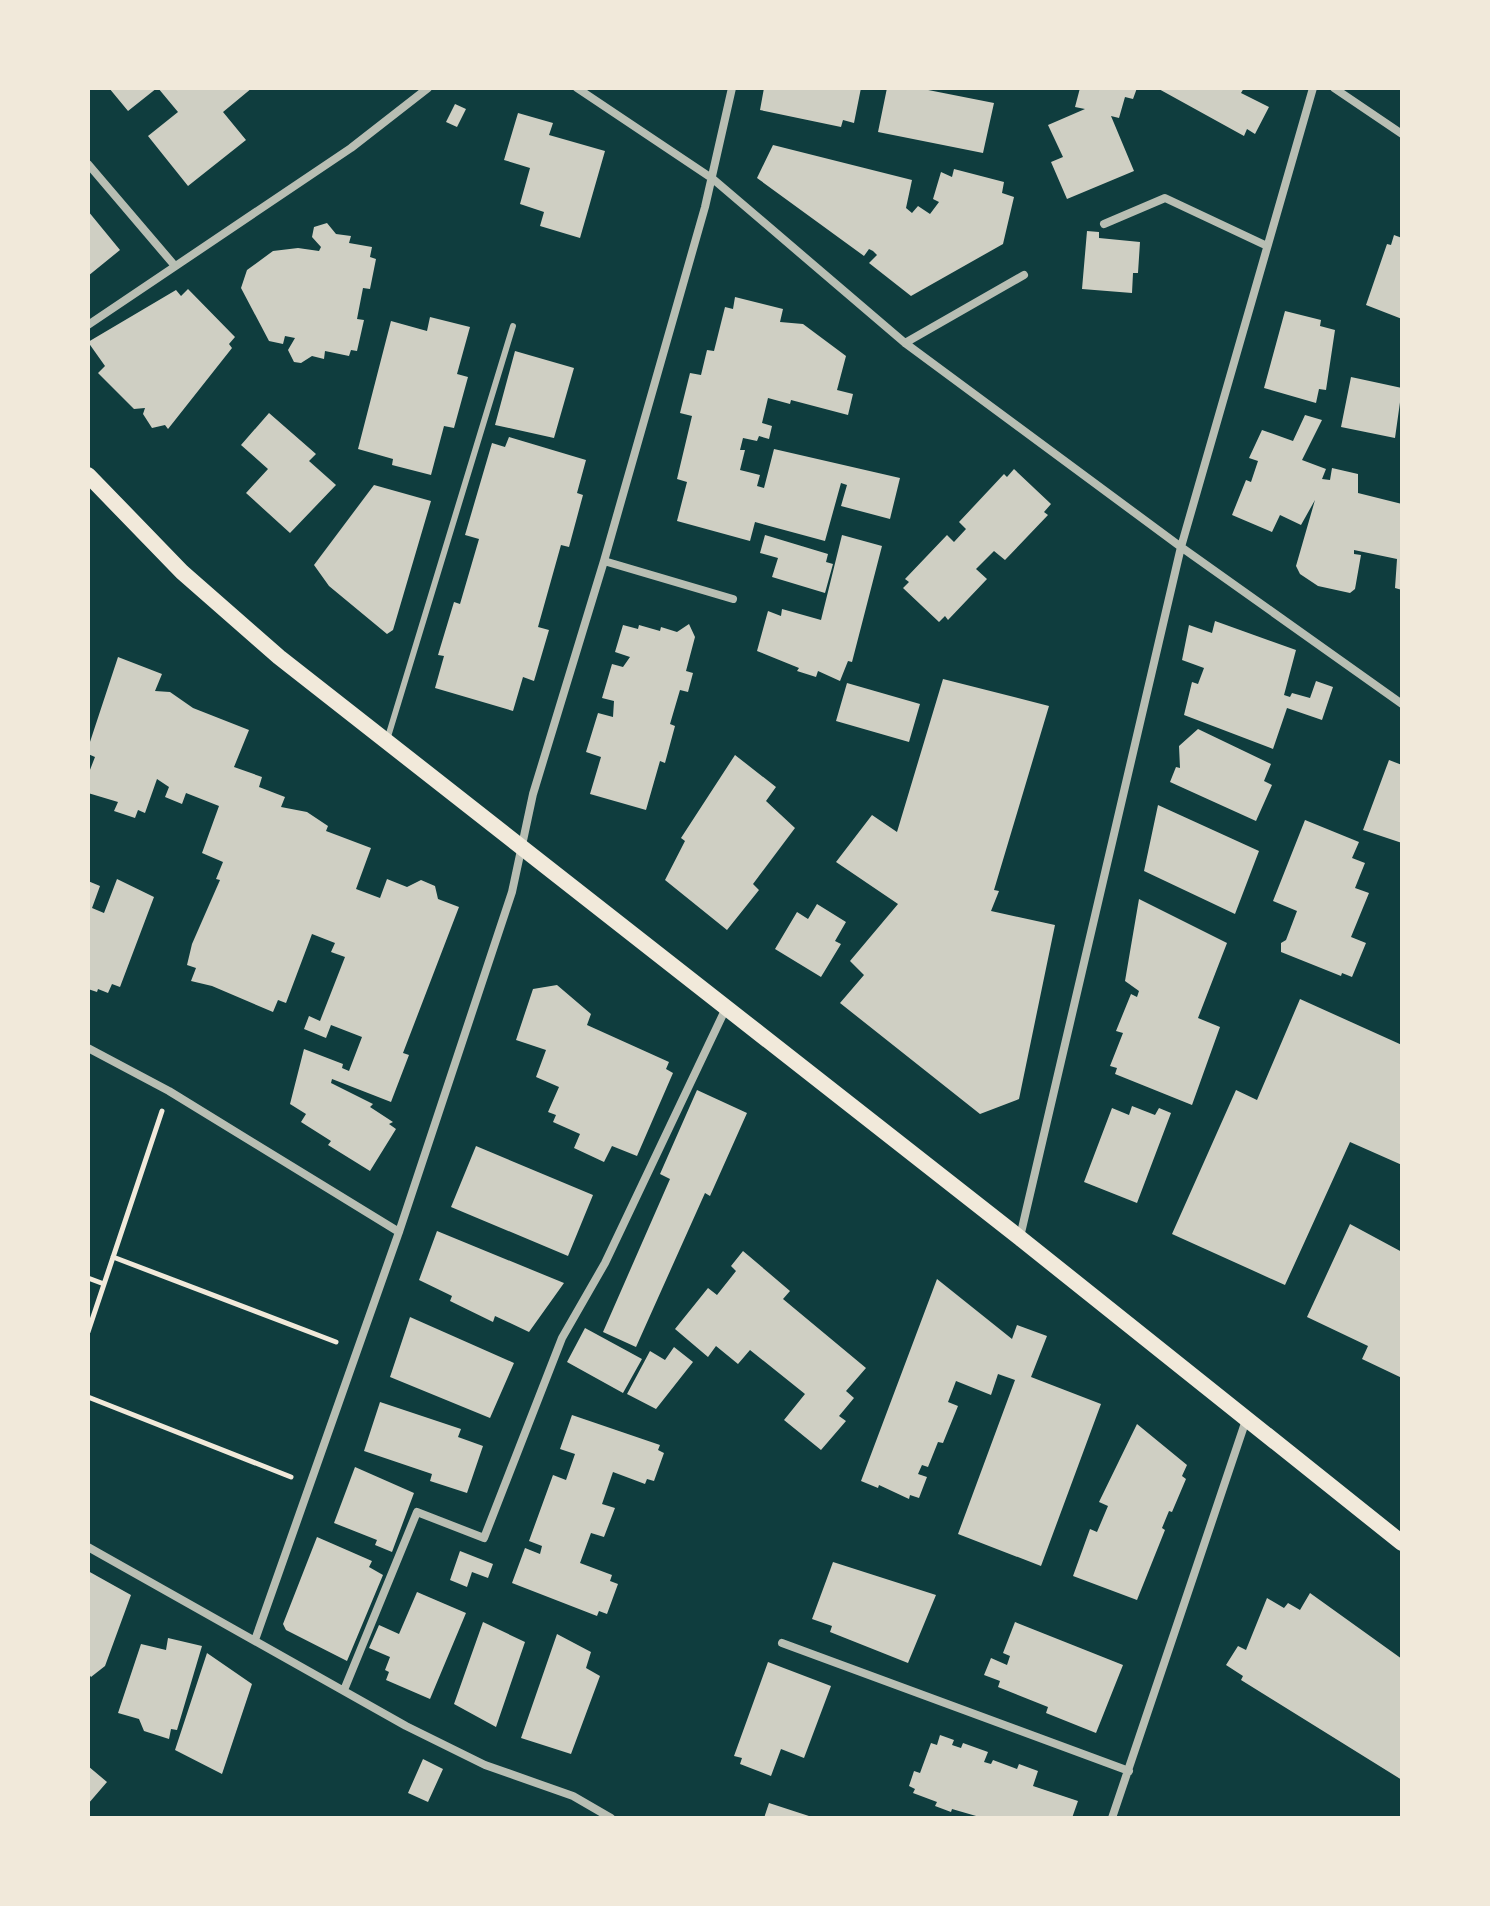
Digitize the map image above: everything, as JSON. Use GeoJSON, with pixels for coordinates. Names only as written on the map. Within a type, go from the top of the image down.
{"type":"FeatureCollection","features":[{"type":"Feature","properties":{"kind":"main road"},"geometry":{"type":"LineString","coordinates":[[88,475],[182,572],[279,657],[1020,1238],[1402,1543]]}},
{"type":"Feature","properties":{"kind":"street"},"geometry":{"type":"LineString","coordinates":[[88,325],[351,148],[428,88]]}},
{"type":"Feature","properties":{"kind":"street"},"geometry":{"type":"LineString","coordinates":[[577,88],[713,179],[905,343],[1181,547],[1402,704]]}},
{"type":"Feature","properties":{"kind":"street"},"geometry":{"type":"LineString","coordinates":[[255,1640],[399,1232],[512,892],[520,846],[713,179],[732,88]]}},
{"type":"Feature","properties":{"kind":"street"},"geometry":{"type":"LineString","coordinates":[[1020,1238],[1181,547],[1265,245],[1313,88]]}},
{"type":"Feature","properties":{"kind":"street"},"geometry":{"type":"LineString","coordinates":[[1334,88],[1402,134]]}},
{"type":"Feature","properties":{"kind":"street"},"geometry":{"type":"LineString","coordinates":[[88,164],[175,266]]}},
{"type":"Feature","properties":{"kind":"street"},"geometry":{"type":"LineString","coordinates":[[1104,224],[1165,198],[1265,245]]}},
{"type":"Feature","properties":{"kind":"street"},"geometry":{"type":"LineString","coordinates":[[905,343],[1024,275]]}},
{"type":"Feature","properties":{"kind":"street"},"geometry":{"type":"LineString","coordinates":[[604,561],[733,599]]}},
{"type":"Feature","properties":{"kind":"street"},"geometry":{"type":"LineString","coordinates":[[344,1690],[417,1512],[484,1538],[562,1338],[605,1263],[726,1007]]}},
{"type":"Feature","properties":{"kind":"street"},"geometry":{"type":"LineString","coordinates":[[88,1048],[169,1091],[399,1232]]}},
{"type":"Feature","properties":{"kind":"street"},"geometry":{"type":"LineString","coordinates":[[1112,1818],[1246,1419]]}},
{"type":"Feature","properties":{"kind":"street"},"geometry":{"type":"LineString","coordinates":[[88,1547],[485,1765],[573,1796],[611,1818]]}},
{"type":"Feature","properties":{"kind":"street"},"geometry":{"type":"LineString","coordinates":[[782,1643],[1129,1771]]}},
{"type":"Feature","properties":{"kind":"lane"},"geometry":{"type":"LineString","coordinates":[[386,742],[513,326]]}},
{"type":"Feature","properties":{"kind":"path"},"geometry":{"type":"LineString","coordinates":[[88,1332],[169,1091]]}},
{"type":"Feature","properties":{"kind":"path"},"geometry":{"type":"LineString","coordinates":[[113,1257],[358,1350]]}},
{"type":"Feature","properties":{"kind":"path"},"geometry":{"type":"LineString","coordinates":[[88,1278],[104,1284]]}},
{"type":"Feature","properties":{"kind":"path"},"geometry":{"type":"LineString","coordinates":[[88,1397],[310,1485]]}},
{"type":"Feature","properties":{"kind":"building"},"geometry":{"type":"Polygon","coordinates":[[[109,88],[157,88],[128,111],[109,88]]]}},
{"type":"Feature","properties":{"kind":"building"},"geometry":{"type":"Polygon","coordinates":[[[158,88],[252,88],[223,112],[246,140],[188,186],[148,136],[178,112],[158,88]]]}},
{"type":"Feature","properties":{"kind":"building"},"geometry":{"type":"Polygon","coordinates":[[[764,88],[861,88],[854,123],[843,120],[841,127],[760,110],[764,88]]]}},
{"type":"Feature","properties":{"kind":"building"},"geometry":{"type":"Polygon","coordinates":[[[887,88],[918,88],[994,103],[983,153],[878,132],[887,88]]]}},
{"type":"Feature","properties":{"kind":"building"},"geometry":{"type":"Polygon","coordinates":[[[1080,88],[1137,88],[1133,99],[1125,97],[1119,118],[1111,116],[1134,171],[1067,199],[1051,162],[1063,157],[1048,125],[1085,109],[1075,107],[1080,88]]]}},
{"type":"Feature","properties":{"kind":"building"},"geometry":{"type":"Polygon","coordinates":[[[1157,88],[1244,88],[1241,93],[1269,107],[1255,134],[1247,129],[1244,136],[1157,88]]]}},
{"type":"Feature","properties":{"kind":"building"},"geometry":{"type":"Polygon","coordinates":[[[455,104],[466,109],[457,127],[446,122],[455,104]]]}},
{"type":"Feature","properties":{"kind":"building"},"geometry":{"type":"Polygon","coordinates":[[[518,113],[553,123],[549,135],[605,151],[580,238],[540,226],[544,212],[520,204],[530,168],[504,160],[518,113]]]}},
{"type":"Feature","properties":{"kind":"building"},"geometry":{"type":"Polygon","coordinates":[[[773,145],[912,180],[906,208],[912,213],[918,206],[930,214],[939,202],[933,199],[941,172],[952,177],[954,169],[1004,182],[1002,193],[1014,197],[1003,244],[911,296],[869,263],[877,255],[873,251],[869,249],[864,256],[757,178],[773,145]]]}},
{"type":"Feature","properties":{"kind":"building"},"geometry":{"type":"Polygon","coordinates":[[[88,211],[120,250],[88,276],[88,211]]]}},
{"type":"Feature","properties":{"kind":"building"},"geometry":{"type":"Polygon","coordinates":[[[327,223],[336,234],[351,236],[349,243],[372,247],[370,257],[376,259],[370,289],[363,288],[357,319],[364,320],[357,351],[351,350],[349,356],[325,351],[324,359],[312,356],[301,363],[294,362],[288,350],[295,338],[285,336],[283,344],[269,341],[241,288],[247,270],[273,251],[298,248],[319,251],[321,247],[312,237],[314,227],[327,223]]]}},
{"type":"Feature","properties":{"kind":"building"},"geometry":{"type":"Polygon","coordinates":[[[1087,231],[1099,232],[1099,238],[1140,242],[1138,273],[1133,273],[1132,293],[1082,289],[1087,231]]]}},
{"type":"Feature","properties":{"kind":"building"},"geometry":{"type":"Polygon","coordinates":[[[1394,235],[1402,238],[1402,319],[1366,305],[1387,244],[1391,245],[1394,235]]]}},
{"type":"Feature","properties":{"kind":"building"},"geometry":{"type":"Polygon","coordinates":[[[188,289],[235,337],[229,344],[232,348],[168,429],[165,425],[152,428],[143,414],[145,408],[134,409],[98,373],[105,366],[88,342],[176,290],[181,296],[188,289]]]}},
{"type":"Feature","properties":{"kind":"building"},"geometry":{"type":"Polygon","coordinates":[[[735,297],[783,309],[780,322],[803,324],[846,356],[837,390],[853,394],[848,415],[791,400],[790,404],[768,398],[762,423],[772,426],[769,439],[759,436],[757,441],[743,438],[740,450],[745,450],[740,470],[760,475],[757,486],[764,488],[774,449],[900,478],[890,519],[841,506],[847,485],[841,483],[825,541],[755,522],[750,541],[677,521],[687,482],[677,479],[692,416],[680,413],[690,373],[701,375],[707,350],[714,351],[725,307],[733,309],[735,297]]]}},
{"type":"Feature","properties":{"kind":"building"},"geometry":{"type":"Polygon","coordinates":[[[1285,311],[1321,320],[1320,326],[1335,330],[1326,390],[1319,389],[1316,403],[1264,388],[1285,311]]]}},
{"type":"Feature","properties":{"kind":"building"},"geometry":{"type":"Polygon","coordinates":[[[430,317],[470,327],[457,374],[468,377],[454,428],[444,426],[431,475],[392,465],[393,459],[358,449],[391,321],[427,331],[430,317]]]}},
{"type":"Feature","properties":{"kind":"building"},"geometry":{"type":"Polygon","coordinates":[[[515,351],[574,368],[554,438],[495,425],[515,351]]]}},
{"type":"Feature","properties":{"kind":"building"},"geometry":{"type":"Polygon","coordinates":[[[1351,377],[1402,388],[1395,438],[1341,427],[1351,377]]]}},
{"type":"Feature","properties":{"kind":"building"},"geometry":{"type":"Polygon","coordinates":[[[269,413],[316,454],[309,461],[336,485],[290,533],[246,493],[268,469],[241,445],[269,413]]]}},
{"type":"Feature","properties":{"kind":"building"},"geometry":{"type":"Polygon","coordinates":[[[1305,415],[1322,420],[1302,460],[1326,469],[1322,479],[1330,480],[1332,468],[1358,474],[1358,493],[1402,504],[1402,590],[1395,588],[1397,559],[1354,550],[1354,554],[1361,555],[1355,589],[1350,593],[1318,586],[1300,574],[1296,566],[1315,500],[1301,525],[1280,515],[1272,532],[1232,515],[1246,480],[1251,482],[1258,461],[1249,458],[1262,430],[1293,441],[1305,415]]]}},
{"type":"Feature","properties":{"kind":"building"},"geometry":{"type":"Polygon","coordinates":[[[509,437],[586,460],[577,493],[583,495],[569,547],[561,545],[538,627],[549,630],[534,681],[523,677],[513,711],[435,688],[444,656],[438,655],[454,602],[460,604],[479,539],[465,535],[492,443],[505,447],[509,437]]]}},
{"type":"Feature","properties":{"kind":"building"},"geometry":{"type":"Polygon","coordinates":[[[1014,469],[1051,504],[1044,512],[1048,515],[1005,560],[994,551],[976,569],[987,579],[948,620],[945,616],[939,622],[903,588],[909,582],[905,579],[947,535],[954,542],[966,529],[959,522],[1004,474],[1007,477],[1014,469]]]}},
{"type":"Feature","properties":{"kind":"building"},"geometry":{"type":"Polygon","coordinates":[[[374,485],[431,501],[393,630],[387,634],[329,586],[314,565],[374,485]]]}},
{"type":"Feature","properties":{"kind":"building"},"geometry":{"type":"Polygon","coordinates":[[[765,535],[828,554],[826,562],[833,564],[825,593],[772,577],[778,558],[760,553],[765,535]]]}},
{"type":"Feature","properties":{"kind":"building"},"geometry":{"type":"Polygon","coordinates":[[[842,535],[882,546],[852,662],[848,661],[840,681],[818,671],[816,677],[797,671],[799,668],[757,651],[768,611],[781,616],[782,609],[821,620],[842,535]]]}},
{"type":"Feature","properties":{"kind":"building"},"geometry":{"type":"Polygon","coordinates":[[[1215,621],[1296,650],[1284,695],[1290,697],[1292,693],[1310,698],[1316,681],[1333,687],[1322,720],[1287,708],[1273,749],[1184,715],[1192,682],[1198,684],[1204,668],[1182,660],[1189,625],[1212,633],[1215,621]]]}},
{"type":"Feature","properties":{"kind":"building"},"geometry":{"type":"Polygon","coordinates":[[[689,624],[695,637],[686,671],[693,673],[688,692],[680,690],[670,724],[675,726],[665,763],[660,761],[646,810],[590,794],[601,757],[586,752],[598,713],[613,717],[614,701],[602,698],[612,664],[623,667],[630,657],[615,652],[623,625],[638,629],[639,625],[660,631],[661,627],[677,632],[689,624]]]}},
{"type":"Feature","properties":{"kind":"building"},"geometry":{"type":"Polygon","coordinates":[[[118,657],[162,674],[155,691],[170,692],[193,708],[249,730],[234,767],[262,777],[259,787],[285,797],[281,807],[307,812],[328,826],[326,831],[371,848],[356,889],[380,898],[387,879],[407,887],[421,880],[435,886],[438,899],[459,907],[403,1053],[409,1055],[391,1102],[332,1079],[331,1083],[373,1104],[370,1107],[393,1122],[389,1124],[396,1129],[370,1171],[328,1145],[331,1141],[301,1122],[306,1114],[290,1104],[304,1049],[343,1064],[342,1068],[349,1071],[362,1037],[331,1025],[326,1038],[304,1029],[309,1016],[320,1021],[345,957],[331,952],[335,943],[312,934],[286,1003],[278,1000],[273,1012],[212,986],[191,981],[196,968],[187,965],[192,944],[220,880],[216,879],[223,862],[202,853],[219,806],[186,793],[182,804],[165,797],[169,787],[157,779],[145,813],[138,810],[135,818],[114,811],[118,802],[88,793],[88,775],[95,757],[88,754],[88,748],[118,657]]]}},
{"type":"Feature","properties":{"kind":"building"},"geometry":{"type":"Polygon","coordinates":[[[943,679],[1049,706],[994,890],[999,891],[991,911],[1055,925],[1019,1099],[980,1114],[840,1003],[864,975],[850,961],[898,904],[836,862],[872,815],[897,832],[943,679]]]}},
{"type":"Feature","properties":{"kind":"building"},"geometry":{"type":"Polygon","coordinates":[[[847,683],[920,704],[909,742],[836,721],[847,683]]]}},
{"type":"Feature","properties":{"kind":"building"},"geometry":{"type":"Polygon","coordinates":[[[1198,729],[1271,764],[1264,781],[1272,785],[1256,821],[1170,782],[1176,767],[1180,768],[1179,746],[1198,729]]]}},
{"type":"Feature","properties":{"kind":"building"},"geometry":{"type":"Polygon","coordinates":[[[735,755],[776,787],[766,801],[795,828],[753,884],[759,890],[727,930],[665,880],[685,841],[681,838],[735,755]]]}},
{"type":"Feature","properties":{"kind":"building"},"geometry":{"type":"Polygon","coordinates":[[[1389,760],[1402,765],[1402,843],[1363,830],[1389,760]]]}},
{"type":"Feature","properties":{"kind":"building"},"geometry":{"type":"Polygon","coordinates":[[[1158,805],[1259,851],[1235,914],[1144,871],[1158,805]]]}},
{"type":"Feature","properties":{"kind":"building"},"geometry":{"type":"Polygon","coordinates":[[[1305,820],[1359,842],[1352,858],[1365,863],[1355,888],[1369,893],[1351,937],[1366,943],[1352,977],[1342,973],[1341,976],[1281,952],[1281,943],[1286,940],[1297,911],[1273,901],[1305,820]]]}},
{"type":"Feature","properties":{"kind":"building"},"geometry":{"type":"Polygon","coordinates":[[[117,879],[154,897],[120,987],[112,984],[108,993],[98,989],[97,992],[88,989],[88,881],[100,886],[92,908],[104,913],[117,879]]]}},
{"type":"Feature","properties":{"kind":"building"},"geometry":{"type":"Polygon","coordinates":[[[1139,899],[1227,943],[1198,1018],[1220,1027],[1192,1105],[1115,1074],[1117,1068],[1110,1066],[1123,1033],[1116,1031],[1131,994],[1137,997],[1139,991],[1125,981],[1139,899]]]}},
{"type":"Feature","properties":{"kind":"building"},"geometry":{"type":"Polygon","coordinates":[[[817,904],[846,922],[835,941],[841,944],[821,977],[775,949],[797,912],[808,919],[817,904]]]}},
{"type":"Feature","properties":{"kind":"building"},"geometry":{"type":"Polygon","coordinates":[[[557,985],[591,1014],[587,1025],[669,1062],[666,1069],[673,1073],[637,1156],[612,1146],[604,1162],[574,1148],[580,1134],[553,1122],[556,1115],[548,1112],[559,1087],[536,1077],[546,1050],[516,1040],[533,989],[557,985]]]}},
{"type":"Feature","properties":{"kind":"building"},"geometry":{"type":"Polygon","coordinates":[[[1300,999],[1402,1045],[1402,1165],[1350,1142],[1285,1285],[1172,1234],[1236,1090],[1257,1100],[1300,999]]]}},
{"type":"Feature","properties":{"kind":"building"},"geometry":{"type":"Polygon","coordinates":[[[697,1090],[747,1113],[710,1196],[705,1193],[636,1347],[603,1332],[670,1179],[660,1174],[697,1090]]]}},
{"type":"Feature","properties":{"kind":"building"},"geometry":{"type":"Polygon","coordinates":[[[1132,1106],[1155,1115],[1159,1108],[1171,1113],[1137,1203],[1084,1182],[1112,1108],[1129,1115],[1132,1106]]]}},
{"type":"Feature","properties":{"kind":"building"},"geometry":{"type":"Polygon","coordinates":[[[476,1146],[593,1195],[568,1256],[451,1207],[476,1146]]]}},
{"type":"Feature","properties":{"kind":"building"},"geometry":{"type":"Polygon","coordinates":[[[1350,1224],[1402,1252],[1402,1378],[1362,1359],[1368,1346],[1307,1317],[1350,1224]]]}},
{"type":"Feature","properties":{"kind":"building"},"geometry":{"type":"Polygon","coordinates":[[[437,1231],[564,1283],[529,1332],[495,1316],[493,1322],[450,1301],[452,1296],[419,1280],[437,1231]]]}},
{"type":"Feature","properties":{"kind":"building"},"geometry":{"type":"Polygon","coordinates":[[[743,1251],[790,1291],[783,1299],[866,1368],[846,1391],[854,1398],[839,1416],[846,1421],[821,1450],[784,1420],[805,1394],[750,1350],[738,1364],[716,1346],[708,1357],[675,1329],[708,1288],[717,1295],[736,1271],[731,1266],[743,1251]]]}},
{"type":"Feature","properties":{"kind":"building"},"geometry":{"type":"Polygon","coordinates":[[[937,1279],[1012,1339],[1017,1325],[1047,1336],[1031,1377],[1101,1404],[1041,1566],[958,1534],[1015,1380],[998,1374],[991,1395],[956,1381],[948,1402],[958,1406],[943,1443],[938,1442],[928,1467],[922,1465],[918,1474],[927,1477],[919,1498],[910,1495],[909,1499],[879,1485],[878,1488],[861,1481],[937,1279]]]}},
{"type":"Feature","properties":{"kind":"building"},"geometry":{"type":"Polygon","coordinates":[[[410,1317],[514,1363],[490,1418],[390,1377],[410,1317]]]}},
{"type":"Feature","properties":{"kind":"building"},"geometry":{"type":"Polygon","coordinates":[[[585,1328],[642,1359],[623,1393],[567,1362],[585,1328]]]}},
{"type":"Feature","properties":{"kind":"building"},"geometry":{"type":"Polygon","coordinates":[[[674,1347],[693,1362],[656,1409],[627,1394],[650,1351],[665,1360],[674,1347]]]}},
{"type":"Feature","properties":{"kind":"building"},"geometry":{"type":"Polygon","coordinates":[[[380,1402],[461,1429],[458,1437],[483,1446],[467,1493],[430,1481],[432,1474],[364,1451],[380,1402]]]}},
{"type":"Feature","properties":{"kind":"building"},"geometry":{"type":"Polygon","coordinates":[[[572,1415],[660,1445],[658,1450],[664,1453],[654,1481],[647,1479],[645,1484],[613,1472],[602,1504],[615,1508],[604,1537],[591,1533],[580,1563],[612,1575],[610,1581],[618,1584],[607,1614],[599,1611],[597,1616],[512,1583],[525,1548],[540,1554],[542,1546],[529,1541],[553,1475],[566,1480],[575,1454],[560,1449],[572,1415]]]}},
{"type":"Feature","properties":{"kind":"building"},"geometry":{"type":"Polygon","coordinates":[[[1137,1424],[1187,1465],[1182,1476],[1186,1479],[1162,1528],[1165,1530],[1137,1600],[1073,1576],[1090,1529],[1097,1532],[1108,1506],[1099,1502],[1137,1424]]]}},
{"type":"Feature","properties":{"kind":"building"},"geometry":{"type":"Polygon","coordinates":[[[355,1467],[414,1493],[392,1552],[375,1545],[377,1540],[334,1523],[355,1467]]]}},
{"type":"Feature","properties":{"kind":"building"},"geometry":{"type":"Polygon","coordinates":[[[317,1537],[372,1561],[369,1567],[383,1575],[347,1661],[286,1630],[283,1624],[317,1537]]]}},
{"type":"Feature","properties":{"kind":"building"},"geometry":{"type":"Polygon","coordinates":[[[460,1551],[493,1564],[488,1578],[472,1572],[467,1587],[450,1580],[460,1551]]]}},
{"type":"Feature","properties":{"kind":"building"},"geometry":{"type":"Polygon","coordinates":[[[833,1562],[936,1595],[908,1663],[830,1632],[832,1626],[812,1619],[833,1562]]]}},
{"type":"Feature","properties":{"kind":"building"},"geometry":{"type":"Polygon","coordinates":[[[88,1571],[131,1595],[105,1666],[91,1677],[88,1673],[88,1571]]]}},
{"type":"Feature","properties":{"kind":"building"},"geometry":{"type":"Polygon","coordinates":[[[417,1592],[466,1613],[430,1699],[386,1680],[389,1672],[385,1670],[390,1657],[369,1648],[379,1625],[399,1634],[417,1592]]]}},
{"type":"Feature","properties":{"kind":"building"},"geometry":{"type":"Polygon","coordinates":[[[1310,1593],[1402,1659],[1402,1780],[1241,1680],[1243,1676],[1226,1665],[1238,1646],[1246,1650],[1267,1598],[1284,1608],[1288,1603],[1300,1610],[1310,1593]]]}},
{"type":"Feature","properties":{"kind":"building"},"geometry":{"type":"Polygon","coordinates":[[[483,1622],[525,1642],[496,1727],[454,1704],[483,1622]]]}},
{"type":"Feature","properties":{"kind":"building"},"geometry":{"type":"Polygon","coordinates":[[[1015,1622],[1123,1665],[1096,1733],[1046,1713],[1048,1707],[998,1687],[1000,1681],[984,1675],[991,1658],[1007,1665],[1010,1656],[1003,1653],[1015,1622]]]}},
{"type":"Feature","properties":{"kind":"building"},"geometry":{"type":"Polygon","coordinates":[[[557,1634],[591,1652],[586,1668],[600,1676],[571,1754],[521,1738],[557,1634]]]}},
{"type":"Feature","properties":{"kind":"building"},"geometry":{"type":"Polygon","coordinates":[[[168,1638],[202,1646],[177,1730],[171,1729],[169,1739],[144,1731],[139,1719],[118,1713],[141,1644],[166,1650],[168,1638]]]}},
{"type":"Feature","properties":{"kind":"building"},"geometry":{"type":"Polygon","coordinates":[[[207,1653],[252,1684],[222,1774],[175,1750],[207,1653]]]}},
{"type":"Feature","properties":{"kind":"building"},"geometry":{"type":"Polygon","coordinates":[[[768,1662],[831,1686],[804,1758],[781,1749],[771,1776],[740,1764],[742,1758],[734,1756],[768,1662]]]}},
{"type":"Feature","properties":{"kind":"building"},"geometry":{"type":"Polygon","coordinates":[[[940,1735],[954,1740],[952,1745],[961,1748],[963,1743],[988,1752],[984,1762],[991,1764],[993,1760],[1017,1769],[1019,1764],[1038,1771],[1033,1786],[1078,1801],[1072,1818],[983,1818],[952,1809],[951,1812],[935,1806],[937,1802],[913,1793],[915,1789],[909,1786],[914,1771],[920,1773],[931,1743],[937,1745],[940,1735]]]}},
{"type":"Feature","properties":{"kind":"building"},"geometry":{"type":"Polygon","coordinates":[[[423,1759],[443,1769],[428,1802],[408,1793],[423,1759]]]}},
{"type":"Feature","properties":{"kind":"building"},"geometry":{"type":"Polygon","coordinates":[[[88,1766],[107,1782],[88,1804],[88,1766]]]}},
{"type":"Feature","properties":{"kind":"building"},"geometry":{"type":"Polygon","coordinates":[[[769,1803],[812,1817],[812,1818],[764,1818],[769,1803]]]}}]}
